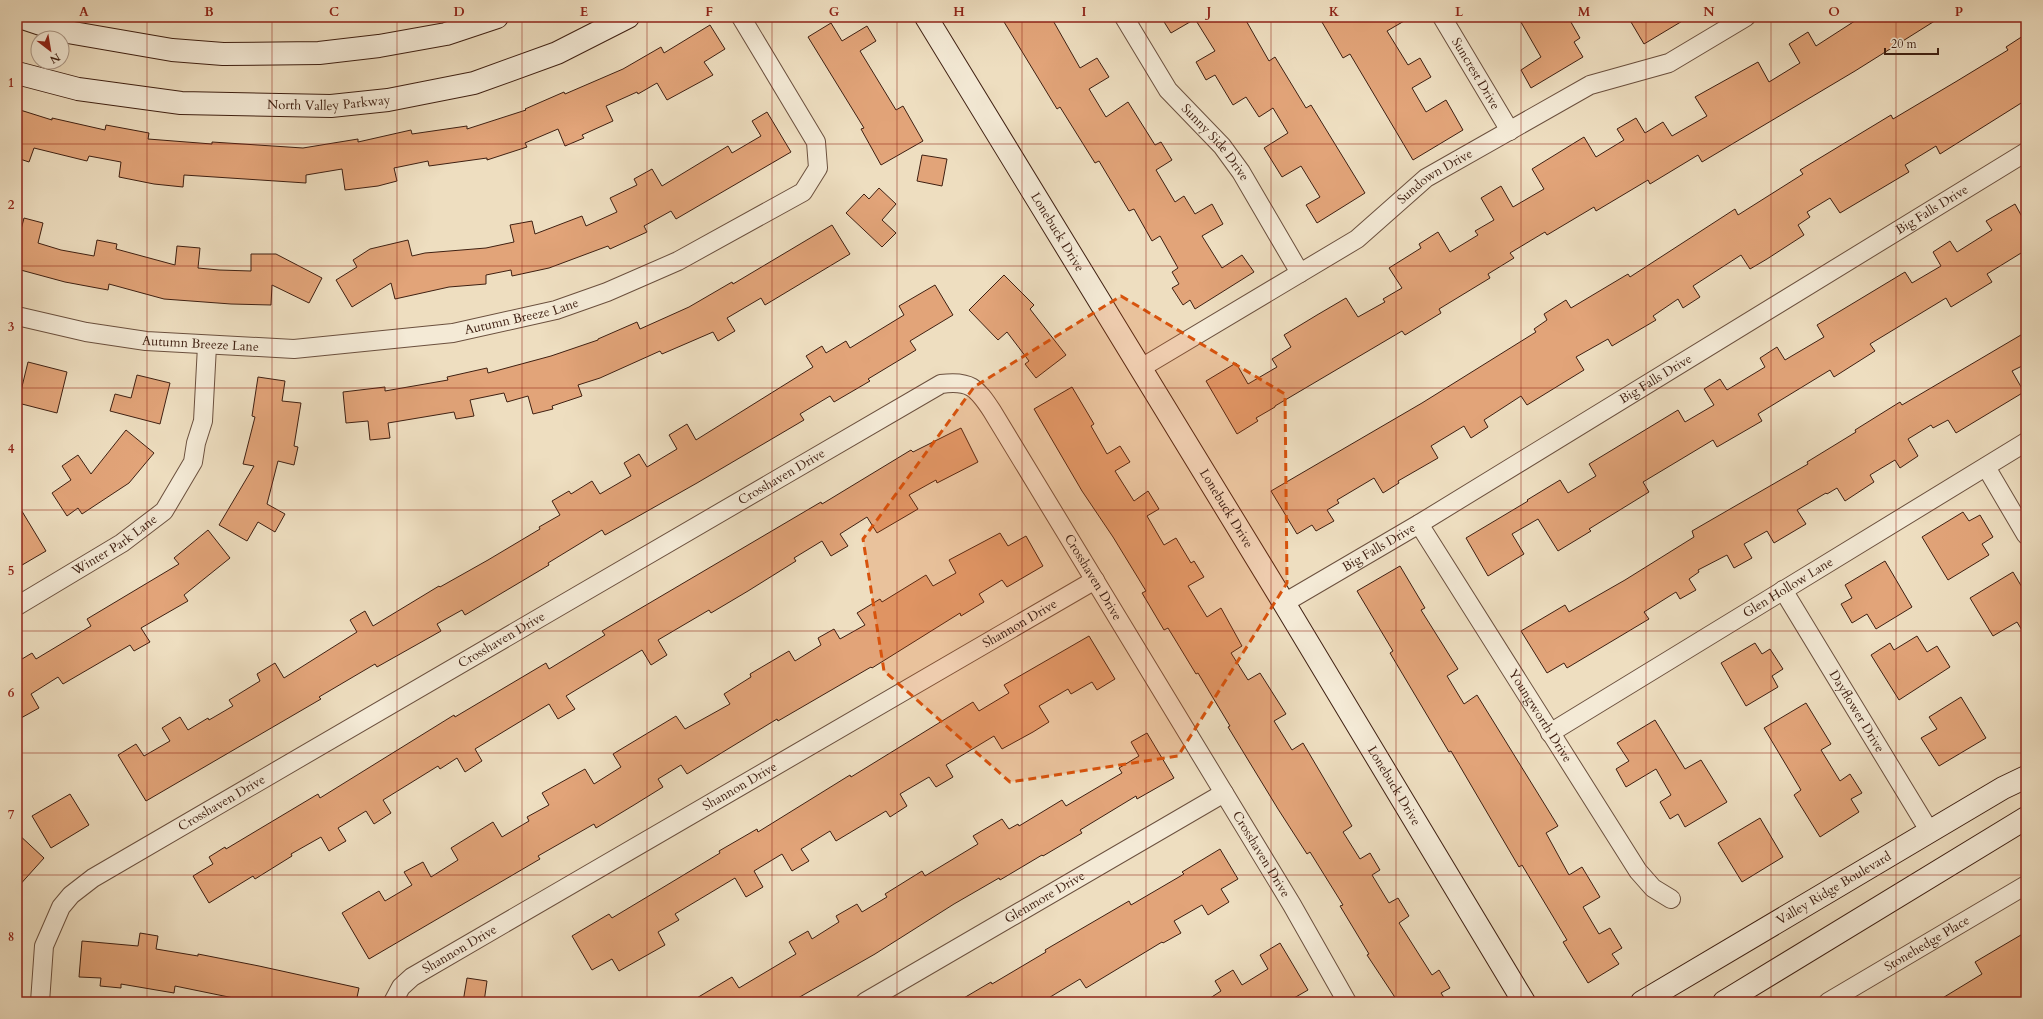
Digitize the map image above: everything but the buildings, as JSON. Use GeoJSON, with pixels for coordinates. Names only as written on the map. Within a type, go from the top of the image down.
{"type":"FeatureCollection","features":[{"type":"Feature","properties":{"kind":"street"},"geometry":{"type":"LineString","coordinates":[[20,17],[62,30],[172,50],[230,54],[319,53],[379,46],[446,34],[497,17]]}},
{"type":"Feature","properties":{"kind":"street","name":"North Valley Parkway"},"geometry":{"type":"LineString","coordinates":[[17,73],[78,89],[181,103],[331,106],[388,100],[474,84],[557,53],[628,17]]}},
{"type":"Feature","properties":{"kind":"street","name":"Autumn Breeze Lane"},"geometry":{"type":"LineString","coordinates":[[17,316],[86,332],[146,341],[207,346],[294,349],[396,340],[453,333],[556,310],[606,292],[678,260],[803,192],[818,168],[816,142],[741,17]]}},
{"type":"Feature","properties":{"kind":"street","name":"Lonebuck Drive"},"geometry":{"type":"LineString","coordinates":[[926,17],[1141,368],[1524,1002]]}},
{"type":"Feature","properties":{"kind":"street","name":"Sunny Side Drive"},"geometry":{"type":"LineString","coordinates":[[1124,17],[1168,90],[1222,146],[1241,172],[1300,273]]}},
{"type":"Feature","properties":{"kind":"street","name":"Suncrest Drive"},"geometry":{"type":"LineString","coordinates":[[1442,17],[1510,131]]}},
{"type":"Feature","properties":{"kind":"street","name":"Sundown Drive"},"geometry":{"type":"LineString","coordinates":[[1141,368],[1356,239],[1426,178],[1590,85],[1669,63],[1743,18]]}},
{"type":"Feature","properties":{"kind":"street","name":"Big Falls Drive"},"geometry":{"type":"LineString","coordinates":[[1284,604],[1419,524],[2026,152]]}},
{"type":"Feature","properties":{"kind":"street","name":"Winter Park Lane"},"geometry":{"type":"LineString","coordinates":[[17,606],[122,543],[164,510],[193,462],[196,443],[203,421],[207,346]]}},
{"type":"Feature","properties":{"kind":"street","name":"Crosshaven Drive"},"geometry":{"type":"LineString","coordinates":[[40,1002],[44,946],[61,907],[71,895],[93,878],[942,384],[955,382],[968,384],[980,393],[1292,905],[1347,1002]]}},
{"type":"Feature","properties":{"kind":"street","name":"Glen Hollow Lane"},"geometry":{"type":"LineString","coordinates":[[1550,733],[2026,442]]}},
{"type":"Feature","properties":{"kind":"street"},"geometry":{"type":"LineString","coordinates":[[1986,467],[2026,535]]}},
{"type":"Feature","properties":{"kind":"street","name":"Youngworth Drive"},"geometry":{"type":"LineString","coordinates":[[1419,524],[1638,871],[1653,888],[1671,899]]}},
{"type":"Feature","properties":{"kind":"street","name":"Shannon Drive"},"geometry":{"type":"LineString","coordinates":[[393,1002],[401,987],[412,977],[1095,580]]}},
{"type":"Feature","properties":{"kind":"street","name":"Dayflower Drive"},"geometry":{"type":"LineString","coordinates":[[1783,590],[1930,832]]}},
{"type":"Feature","properties":{"kind":"street","name":"Valley Ridge Boulevard"},"geometry":{"type":"LineString","coordinates":[[1642,1002],[2003,788],[2026,777]]}},
{"type":"Feature","properties":{"kind":"street","name":"Glenmore Drive"},"geometry":{"type":"LineString","coordinates":[[865,1002],[1224,793]]}},
{"type":"Feature","properties":{"kind":"street"},"geometry":{"type":"LineString","coordinates":[[1724,1002],[2026,818]]}},
{"type":"Feature","properties":{"kind":"street","name":"Stonehedge Place"},"geometry":{"type":"LineString","coordinates":[[1828,1002],[2026,885]]}},
{"type":"Feature","properties":{"kind":"highlighted area"},"geometry":{"type":"Polygon","coordinates":[[[1121,296],[1285,394],[1287,583],[1178,756],[1010,782],[884,671],[863,539],[974,387],[1121,296]]]}}]}
